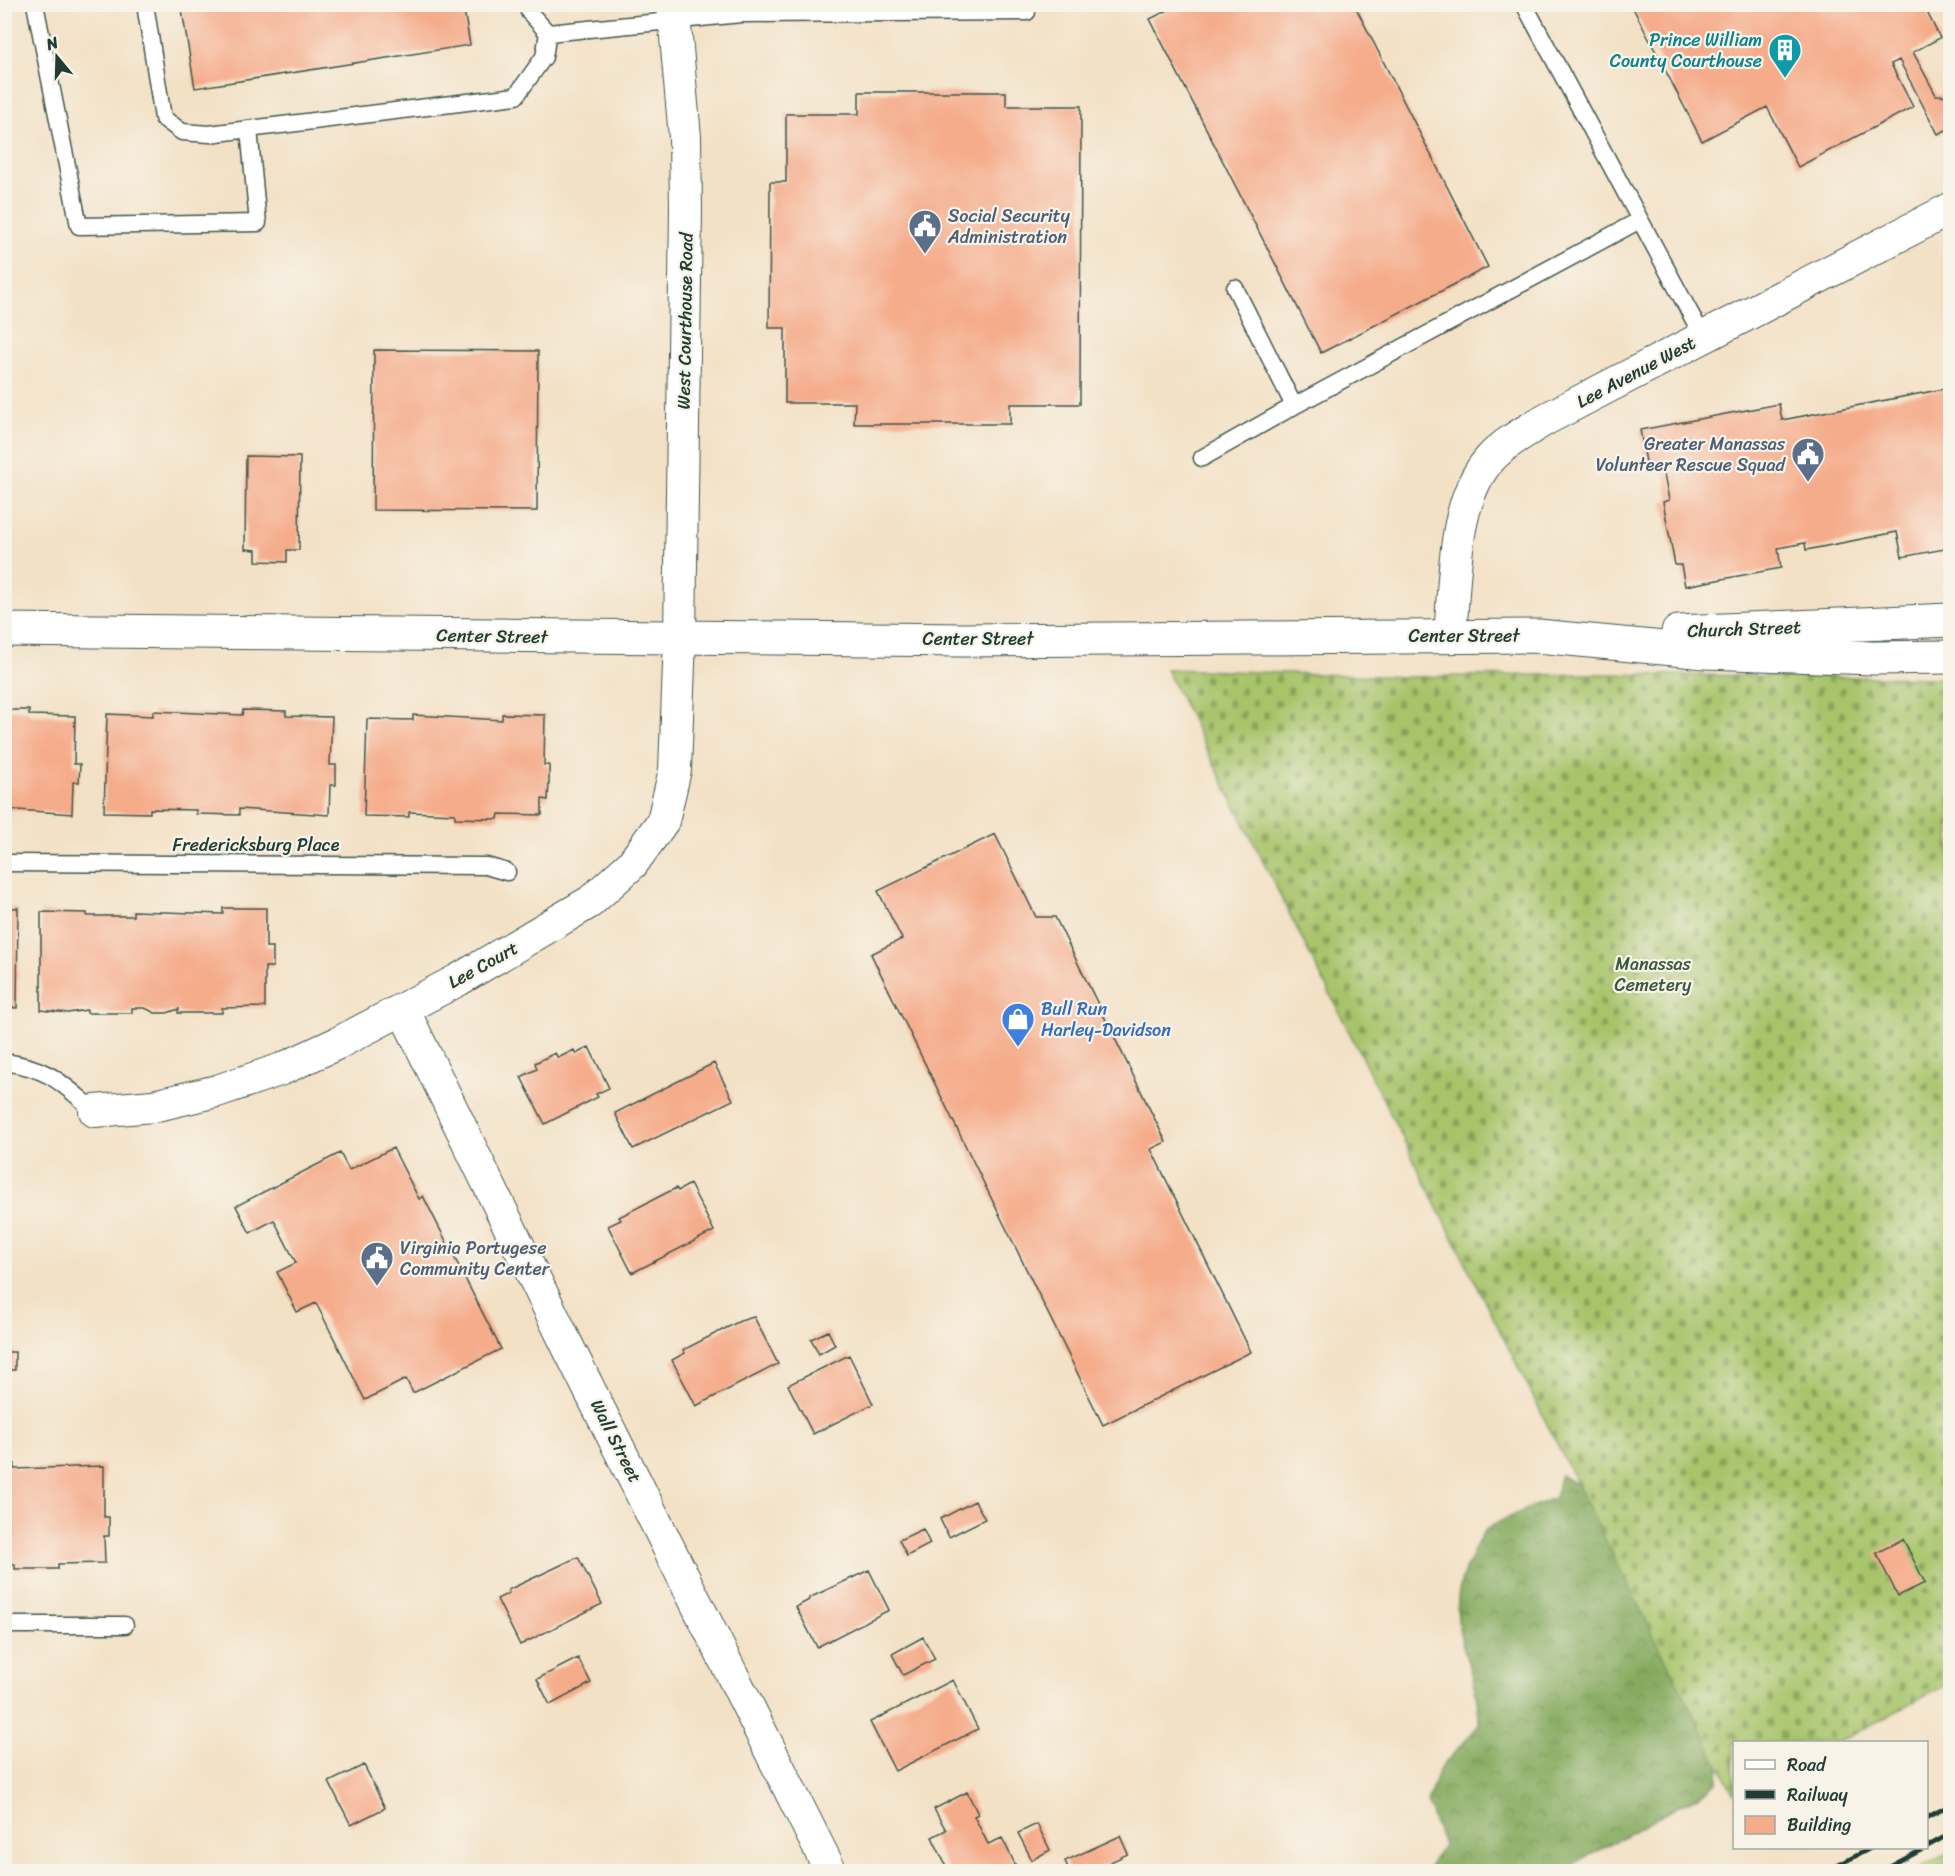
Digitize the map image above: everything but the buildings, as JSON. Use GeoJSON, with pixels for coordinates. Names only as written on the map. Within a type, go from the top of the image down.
{"type":"FeatureCollection","features":[{"type":"Feature","properties":{"kind":"highway","name":"Church Street"},"geometry":{"type":"LineString","coordinates":[[1538,636],[1950,620]]}},
{"type":"Feature","properties":{"kind":"highway","name":"Center Street"},"geometry":{"type":"LineString","coordinates":[[4,630],[964,640],[1538,636],[1705,652],[1873,658],[1950,657]]}},
{"type":"Feature","properties":{"kind":"street","name":"West Courthouse Road"},"geometry":{"type":"LineString","coordinates":[[674,13],[685,137],[686,209],[680,638]]}},
{"type":"Feature","properties":{"kind":"street","name":"Lee Avenue West"},"geometry":{"type":"LineString","coordinates":[[1450,636],[1461,523],[1467,498],[1476,478],[1490,458],[1546,419],[1950,209]]}},
{"type":"Feature","properties":{"kind":"street","name":"Lee Court"},"geometry":{"type":"LineString","coordinates":[[95,1111],[153,1106],[217,1091],[282,1069],[403,1010],[548,929],[590,902],[632,864],[663,821],[675,770],[680,638]]}},
{"type":"Feature","properties":{"kind":"street","name":"Wall Street"},"geometry":{"type":"LineString","coordinates":[[403,1010],[569,1349],[831,1872]]}},
{"type":"Feature","properties":{"kind":"lane"},"geometry":{"type":"LineString","coordinates":[[35,4],[79,226],[258,223],[249,129]]}},
{"type":"Feature","properties":{"kind":"lane"},"geometry":{"type":"LineString","coordinates":[[144,4],[163,118],[182,132],[209,134],[516,96],[544,57],[548,33]]}},
{"type":"Feature","properties":{"kind":"lane"},"geometry":{"type":"LineString","coordinates":[[528,4],[529,12],[548,33]]}},
{"type":"Feature","properties":{"kind":"lane"},"geometry":{"type":"LineString","coordinates":[[1524,4],[1703,337]]}},
{"type":"Feature","properties":{"kind":"lane"},"geometry":{"type":"LineString","coordinates":[[548,33],[674,13],[1027,12]]}},
{"type":"Feature","properties":{"kind":"lane"},"geometry":{"type":"LineString","coordinates":[[1202,458],[1294,405],[1640,220]]}},
{"type":"Feature","properties":{"kind":"lane"},"geometry":{"type":"LineString","coordinates":[[1235,288],[1294,405]]}},
{"type":"Feature","properties":{"kind":"lane","name":"Fredericksburg Place"},"geometry":{"type":"LineString","coordinates":[[4,862],[486,866],[507,872]]}},
{"type":"Feature","properties":{"kind":"lane"},"geometry":{"type":"LineString","coordinates":[[4,1062],[32,1065],[51,1075],[95,1111]]}},
{"type":"Feature","properties":{"kind":"lane"},"geometry":{"type":"LineString","coordinates":[[4,1625],[125,1626]]}},
{"type":"Feature","properties":{"kind":"green space","name":"Manassas Cemetery"},"geometry":{"type":"Polygon","coordinates":[[[1166,669],[1408,677],[1594,674],[1950,678],[1950,1683],[1841,1741],[1733,1741],[1733,1793],[1166,669]]]}},
{"type":"Feature","properties":{"kind":"green space"},"geometry":{"type":"Polygon","coordinates":[[[1560,1475],[1579,1486],[1719,1763],[1718,1782],[1708,1790],[1561,1871],[1417,1872],[1428,1868],[1443,1845],[1427,1802],[1439,1770],[1479,1725],[1473,1681],[1458,1622],[1458,1601],[1462,1579],[1483,1533],[1507,1518],[1556,1497],[1560,1475]]]}},
{"type":"Feature","properties":{"kind":"green space"},"geometry":{"type":"Polygon","coordinates":[[[1950,1852],[1950,1871],[1916,1871],[1950,1852]]]}},
{"type":"Feature","properties":{"kind":"railway"},"geometry":{"type":"LineString","coordinates":[[1928,1817],[1950,1805]]}},
{"type":"Feature","properties":{"kind":"railway"},"geometry":{"type":"LineString","coordinates":[[1928,1846],[1950,1834]]}},
{"type":"Feature","properties":{"kind":"railway"},"geometry":{"type":"LineString","coordinates":[[1825,1872],[1869,1849]]}},
{"type":"Feature","properties":{"kind":"railway"},"geometry":{"type":"LineString","coordinates":[[1880,1872],[1923,1849]]}},
{"type":"Feature","properties":{"kind":"place","name":"Prince William County Courthouse"},"geometry":{"type":"Point","coordinates":[1785,79]}},
{"type":"Feature","properties":{"kind":"place","name":"Social Security Administration"},"geometry":{"type":"Point","coordinates":[925,255]}},
{"type":"Feature","properties":{"kind":"place","name":"Greater Manassas Volunteer Rescue Squad"},"geometry":{"type":"Point","coordinates":[1808,483]}},
{"type":"Feature","properties":{"kind":"place","name":"Bull Run Harley-Davidson"},"geometry":{"type":"Point","coordinates":[1018,1048]}},
{"type":"Feature","properties":{"kind":"place","name":"Virginia Portugese Community Center"},"geometry":{"type":"Point","coordinates":[377,1287]}}]}
